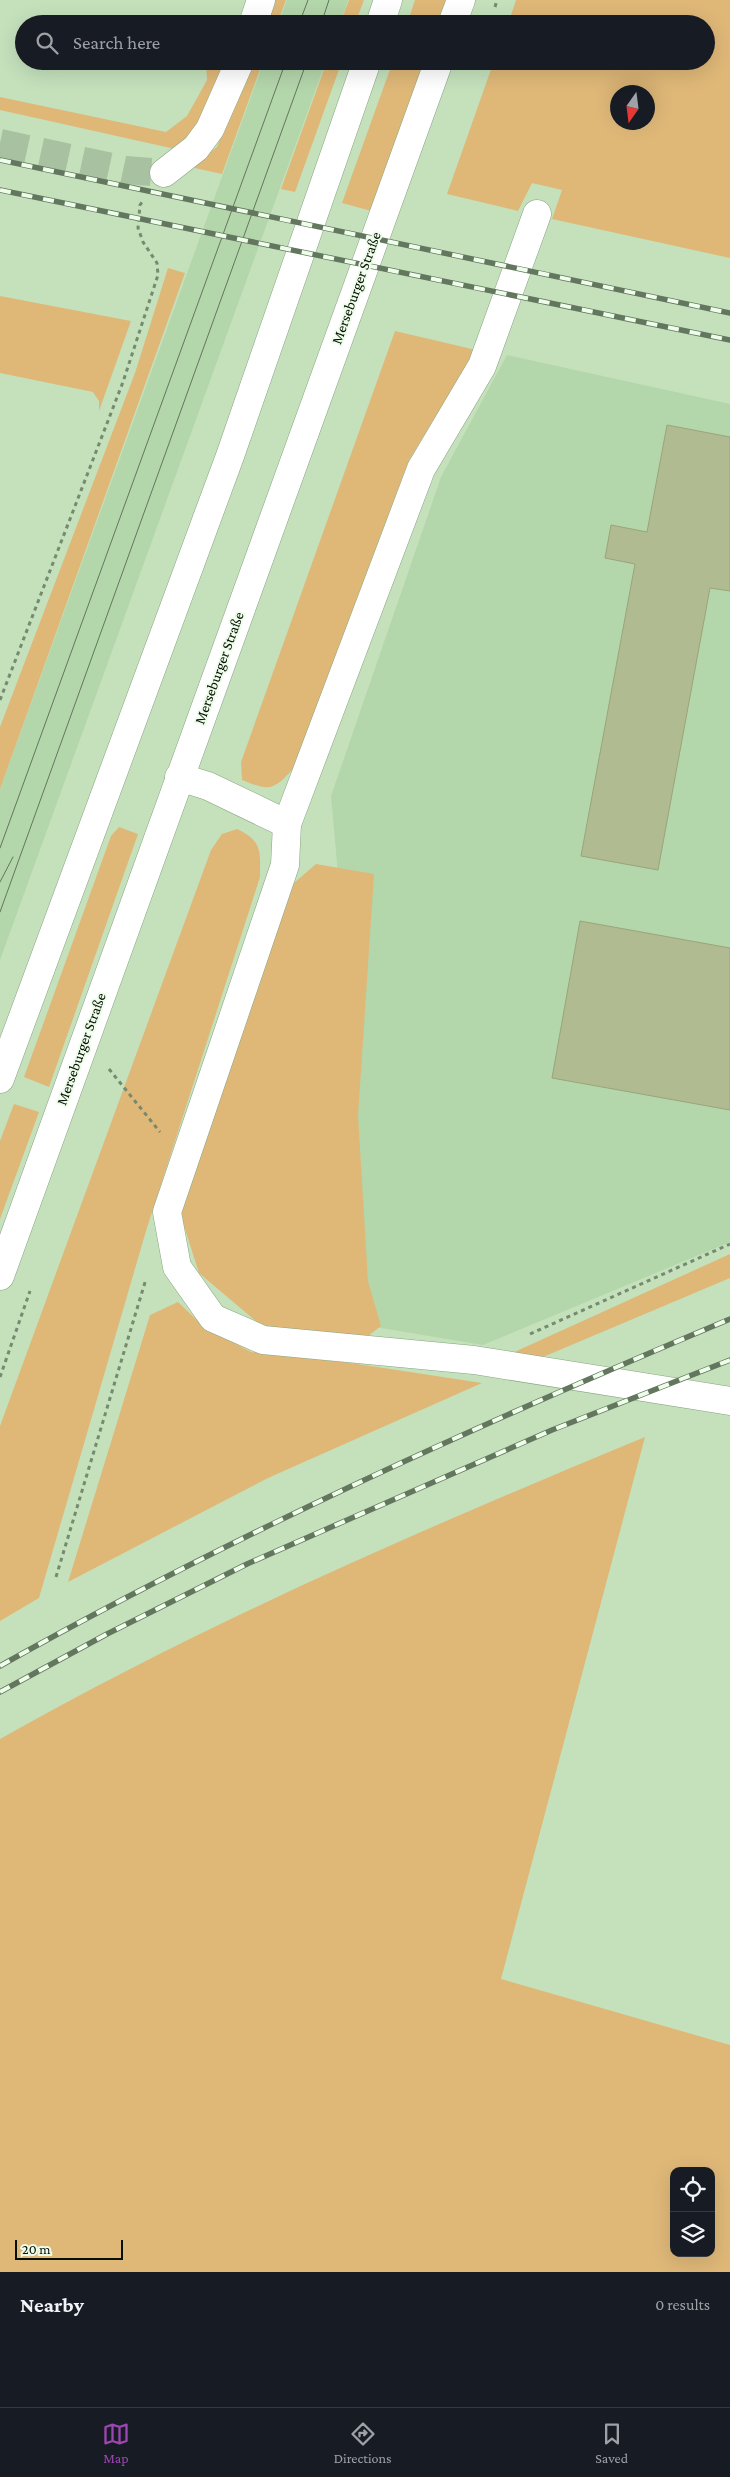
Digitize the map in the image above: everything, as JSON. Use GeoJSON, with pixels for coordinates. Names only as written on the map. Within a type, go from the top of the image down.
{"type":"FeatureCollection","features":[{"type":"Feature","properties":{"kind":"main road"},"geometry":{"type":"LineString","coordinates":[[256,15],[261,0]]}},
{"type":"Feature","properties":{"kind":"main road"},"geometry":{"type":"LineString","coordinates":[[383,15],[388,0]]}},
{"type":"Feature","properties":{"kind":"main road"},"geometry":{"type":"LineString","coordinates":[[455,15],[461,0]]}},
{"type":"Feature","properties":{"kind":"main road"},"geometry":{"type":"LineString","coordinates":[[164,173],[196,148],[210,129],[236,70]]}},
{"type":"Feature","properties":{"kind":"main road"},"geometry":{"type":"LineString","coordinates":[[0,1079],[230,456],[364,70]]}},
{"type":"Feature","properties":{"kind":"main road","name":"Merseburger Straße"},"geometry":{"type":"LineString","coordinates":[[0,1276],[436,70]]}},
{"type":"Feature","properties":{"kind":"main road"},"geometry":{"type":"LineString","coordinates":[[537,214],[482,366],[421,469],[287,824],[285,865],[167,1212],[177,1267],[213,1318],[263,1340],[474,1360],[730,1401]]}},
{"type":"Feature","properties":{"kind":"main road"},"geometry":{"type":"LineString","coordinates":[[179,777],[208,786],[287,824]]}},
{"type":"Feature","properties":{"kind":"path"},"geometry":{"type":"LineString","coordinates":[[0,700],[123,382],[158,275],[157,263],[143,242],[138,228],[140,204],[164,173]]}},
{"type":"Feature","properties":{"kind":"path"},"geometry":{"type":"LineString","coordinates":[[109,1068],[184,1162]]}},
{"type":"Feature","properties":{"kind":"path"},"geometry":{"type":"LineString","coordinates":[[527,1336],[730,1244]]}},
{"type":"Feature","properties":{"kind":"path"},"geometry":{"type":"LineString","coordinates":[[56,1577],[147,1277]]}},
{"type":"Feature","properties":{"kind":"shaded area"},"geometry":{"type":"Polygon","coordinates":[[[270,0],[286,0],[280,15],[264,15],[270,0]]]}},
{"type":"Feature","properties":{"kind":"shaded area"},"geometry":{"type":"Polygon","coordinates":[[[287,0],[348,0],[343,15],[281,15],[287,0]]]}},
{"type":"Feature","properties":{"kind":"shaded area"},"geometry":{"type":"Polygon","coordinates":[[[349,0],[364,0],[358,15],[343,15],[349,0]]]}},
{"type":"Feature","properties":{"kind":"shaded area"},"geometry":{"type":"Polygon","coordinates":[[[415,0],[450,0],[445,15],[410,15],[415,0]]]}},
{"type":"Feature","properties":{"kind":"shaded area"},"geometry":{"type":"Polygon","coordinates":[[[516,0],[730,0],[730,258],[552,219],[562,190],[532,183],[518,211],[447,194],[491,70],[715,70],[715,15],[511,15],[516,0]]]}},
{"type":"Feature","properties":{"kind":"shaded area"},"geometry":{"type":"Polygon","coordinates":[[[206,70],[225,70],[201,118],[175,149],[0,110],[0,97],[166,132],[187,116],[207,80],[206,70]]]}},
{"type":"Feature","properties":{"kind":"shaded area"},"geometry":{"type":"Polygon","coordinates":[[[245,70],[260,70],[222,174],[190,167],[217,147],[245,70]]]}},
{"type":"Feature","properties":{"kind":"shaded area"},"geometry":{"type":"Polygon","coordinates":[[[261,70],[323,70],[0,960],[0,789],[261,70]]]}},
{"type":"Feature","properties":{"kind":"shaded area"},"geometry":{"type":"Polygon","coordinates":[[[324,70],[339,70],[295,192],[281,189],[324,70]]]}},
{"type":"Feature","properties":{"kind":"shaded area"},"geometry":{"type":"Polygon","coordinates":[[[390,70],[425,70],[375,212],[342,203],[390,70]]]}},
{"type":"Feature","properties":{"kind":"shaded area"},"geometry":{"type":"Polygon","coordinates":[[[168,268],[185,273],[0,789],[0,727],[135,373],[168,268]]]}},
{"type":"Feature","properties":{"kind":"shaded area"},"geometry":{"type":"Polygon","coordinates":[[[0,296],[131,321],[99,411],[99,401],[93,392],[0,373],[0,296]]]}},
{"type":"Feature","properties":{"kind":"shaded area"},"geometry":{"type":"Polygon","coordinates":[[[395,331],[476,350],[409,460],[293,769],[275,785],[270,787],[259,786],[242,780],[241,762],[395,331]]]}},
{"type":"Feature","properties":{"kind":"shaded area"},"geometry":{"type":"Polygon","coordinates":[[[507,355],[730,404],[730,1242],[483,1345],[363,1325],[340,896],[331,796],[441,477],[507,355]]]}},
{"type":"Feature","properties":{"kind":"shaded area"},"geometry":{"type":"Polygon","coordinates":[[[119,827],[138,834],[49,1087],[24,1077],[111,836],[119,827]]]}},
{"type":"Feature","properties":{"kind":"shaded area"},"geometry":{"type":"Polygon","coordinates":[[[237,829],[252,838],[256,843],[260,854],[260,877],[146,1231],[39,1598],[0,1621],[0,1426],[211,850],[222,834],[237,829]]]}},
{"type":"Feature","properties":{"kind":"shaded area"},"geometry":{"type":"Polygon","coordinates":[[[316,864],[374,874],[358,1116],[368,1281],[381,1326],[368,1336],[264,1328],[199,1273],[179,1210],[294,883],[316,864]]]}},
{"type":"Feature","properties":{"kind":"shaded area"},"geometry":{"type":"Polygon","coordinates":[[[14,1104],[39,1112],[0,1219],[0,1141],[14,1104]]]}},
{"type":"Feature","properties":{"kind":"shaded area"},"geometry":{"type":"Polygon","coordinates":[[[730,1254],[730,1278],[543,1357],[510,1354],[730,1254]]]}},
{"type":"Feature","properties":{"kind":"shaded area"},"geometry":{"type":"Polygon","coordinates":[[[178,1302],[203,1326],[251,1352],[351,1363],[482,1383],[268,1478],[68,1582],[150,1315],[178,1302]]]}},
{"type":"Feature","properties":{"kind":"shaded area"},"geometry":{"type":"Polygon","coordinates":[[[645,1437],[501,1979],[730,2045],[730,2272],[0,2272],[0,1739],[157,1655],[237,1616],[481,1506],[645,1437]]]}},
{"type":"Feature","properties":{"kind":"building"},"geometry":{"type":"Polygon","coordinates":[[[667,425],[730,437],[730,591],[710,588],[658,870],[581,856],[635,564],[605,558],[611,525],[647,532],[667,425]]]}},
{"type":"Feature","properties":{"kind":"building"},"geometry":{"type":"Polygon","coordinates":[[[580,921],[730,948],[730,1110],[552,1078],[580,921]]]}},
{"type":"Feature","properties":{"kind":"tunnel"},"geometry":{"type":"LineString","coordinates":[[0,143],[126,170],[164,173]]}},
{"type":"Feature","properties":{"kind":"tram line"},"geometry":{"type":"LineString","coordinates":[[302,15],[308,0]]}},
{"type":"Feature","properties":{"kind":"tram line"},"geometry":{"type":"LineString","coordinates":[[324,15],[329,0]]}},
{"type":"Feature","properties":{"kind":"tram line"},"geometry":{"type":"LineString","coordinates":[[0,848],[283,70]]}},
{"type":"Feature","properties":{"kind":"tram line"},"geometry":{"type":"LineString","coordinates":[[0,912],[304,70]]}},
{"type":"Feature","properties":{"kind":"tram line"},"geometry":{"type":"LineString","coordinates":[[0,882],[13,857]]}},
{"type":"Feature","properties":{"kind":"railway"},"geometry":{"type":"LineString","coordinates":[[0,160],[730,313]]}},
{"type":"Feature","properties":{"kind":"railway"},"geometry":{"type":"LineString","coordinates":[[0,190],[730,340]]}},
{"type":"Feature","properties":{"kind":"railway"},"geometry":{"type":"LineString","coordinates":[[0,1666],[178,1571],[360,1482],[637,1358],[730,1319]]}},
{"type":"Feature","properties":{"kind":"railway"},"geometry":{"type":"LineString","coordinates":[[0,1692],[107,1634],[247,1564],[552,1430],[730,1360]]}}]}
